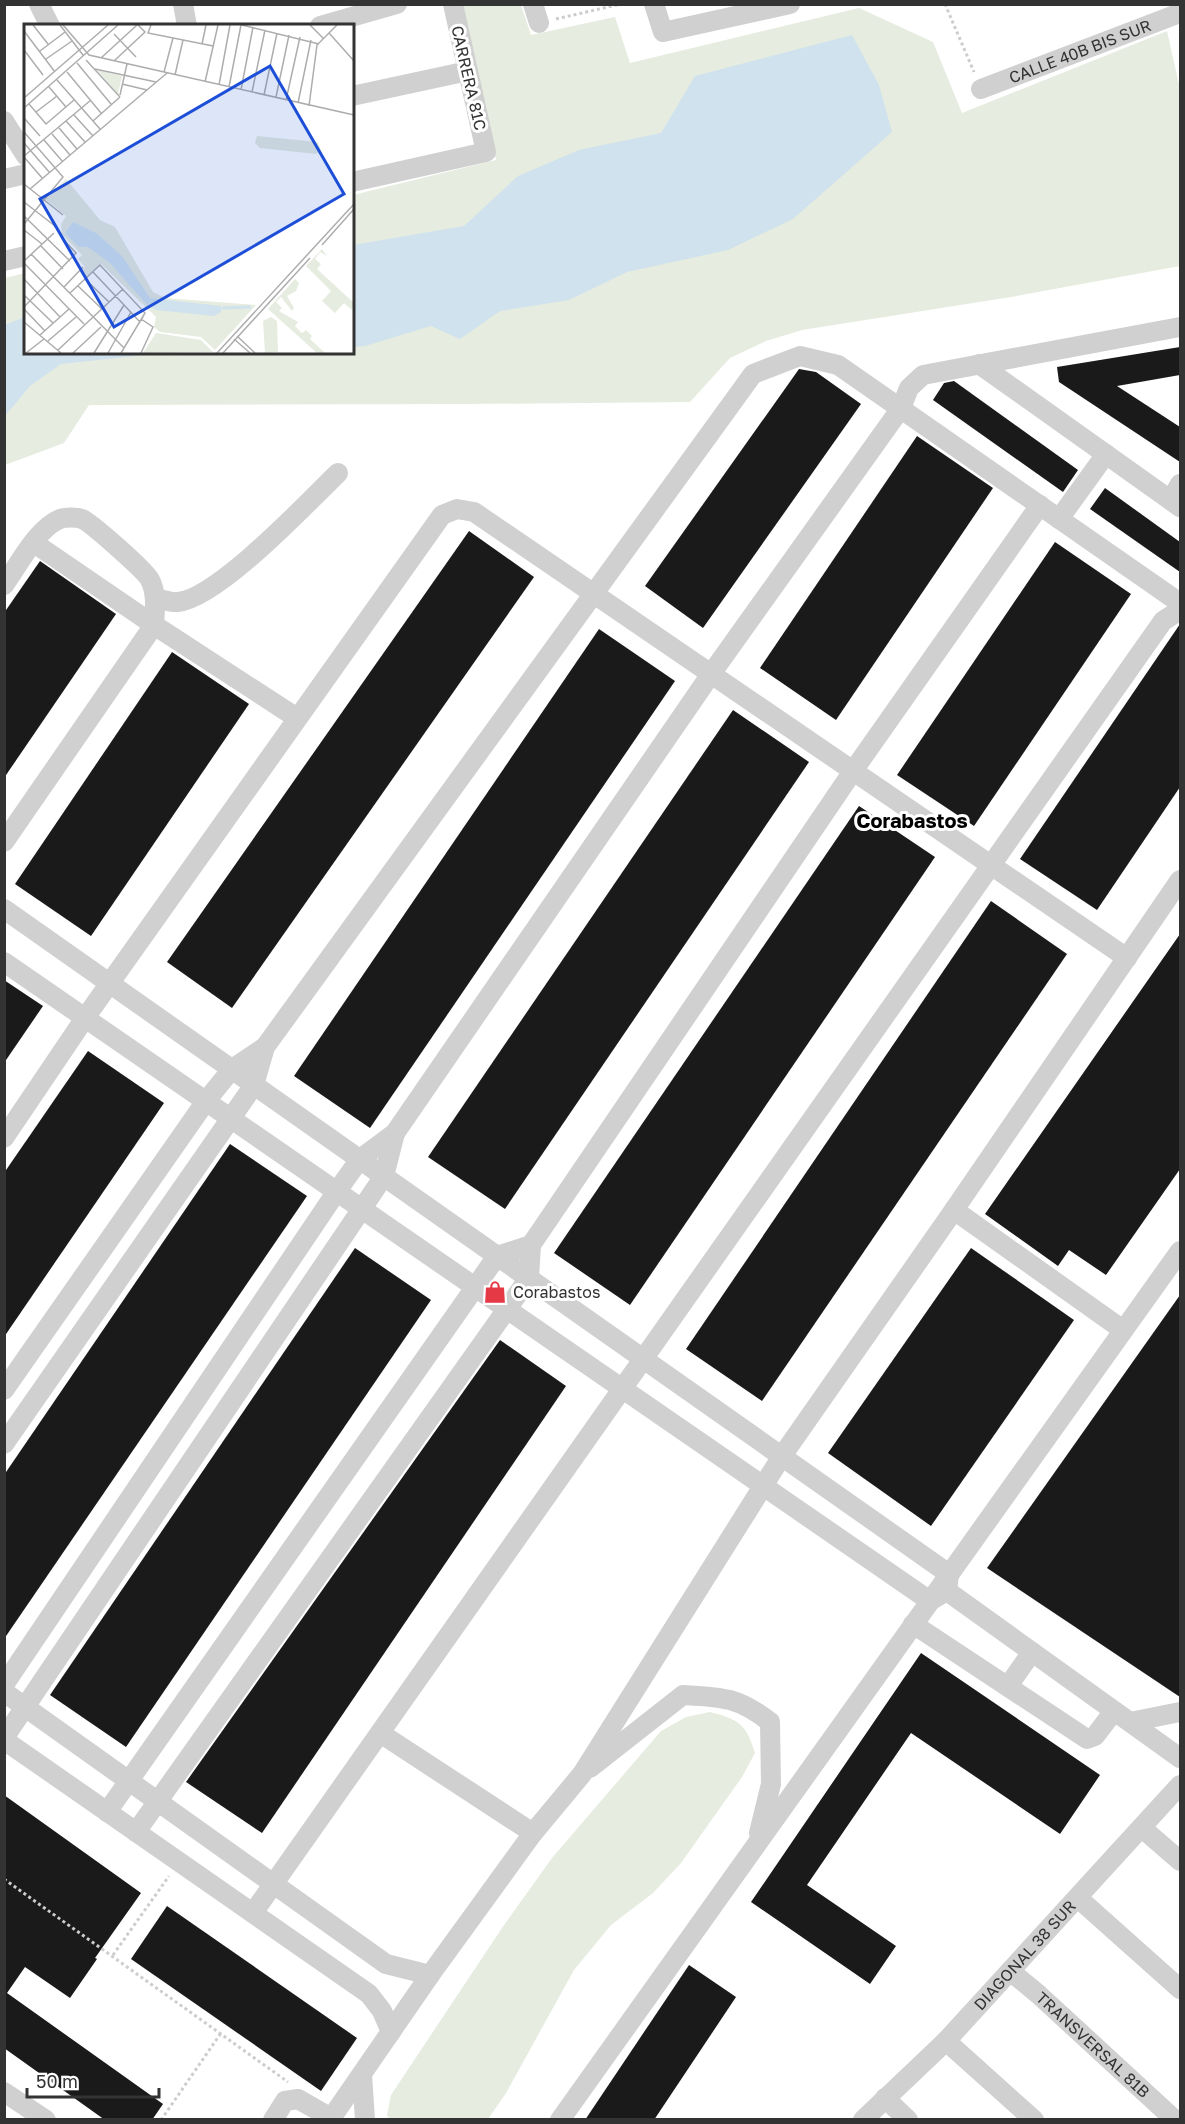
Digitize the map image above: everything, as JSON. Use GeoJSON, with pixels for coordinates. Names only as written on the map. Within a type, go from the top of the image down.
{"type":"FeatureCollection","features":[{"type":"Feature","properties":{"kind":"street"},"geometry":{"type":"LineString","coordinates":[[183,4],[188,24]]}},
{"type":"Feature","properties":{"kind":"street"},"geometry":{"type":"LineString","coordinates":[[327,24],[397,4]]}},
{"type":"Feature","properties":{"kind":"street","name":"CARRERA 81C"},"geometry":{"type":"LineString","coordinates":[[354,182],[486,152],[453,4]]}},
{"type":"Feature","properties":{"kind":"street"},"geometry":{"type":"LineString","coordinates":[[654,4],[663,32],[790,4]]}},
{"type":"Feature","properties":{"kind":"street"},"geometry":{"type":"LineString","coordinates":[[41,5],[49,24]]}},
{"type":"Feature","properties":{"kind":"street","name":"CALLE 40B BIS SUR"},"geometry":{"type":"LineString","coordinates":[[981,89],[1178,14]]}},
{"type":"Feature","properties":{"kind":"street"},"geometry":{"type":"LineString","coordinates":[[354,96],[468,71]]}},
{"type":"Feature","properties":{"kind":"street"},"geometry":{"type":"LineString","coordinates":[[4,121],[24,153]]}},
{"type":"Feature","properties":{"kind":"street"},"geometry":{"type":"LineString","coordinates":[[4,179],[24,174]]}},
{"type":"Feature","properties":{"kind":"street"},"geometry":{"type":"LineString","coordinates":[[4,261],[24,256]]}},
{"type":"Feature","properties":{"kind":"street"},"geometry":{"type":"LineString","coordinates":[[4,1685],[337,1191],[360,1160],[395,1133],[711,674],[901,408],[909,388],[923,375],[1180,327]]}},
{"type":"Feature","properties":{"kind":"street"},"geometry":{"type":"LineString","coordinates":[[4,1444],[254,1084],[265,1047],[753,374],[800,356],[838,365],[1180,603]]}},
{"type":"Feature","properties":{"kind":"street"},"geometry":{"type":"LineString","coordinates":[[979,364],[1106,454],[1177,497]]}},
{"type":"Feature","properties":{"kind":"street"},"geometry":{"type":"LineString","coordinates":[[1059,519],[1106,454]]}},
{"type":"Feature","properties":{"kind":"street"},"geometry":{"type":"LineString","coordinates":[[155,598],[177,602],[203,594],[266,544],[339,473]]}},
{"type":"Feature","properties":{"kind":"street"},"geometry":{"type":"LineString","coordinates":[[136,1832],[529,1278],[531,1245],[853,771],[1040,505]]}},
{"type":"Feature","properties":{"kind":"street"},"geometry":{"type":"LineString","coordinates":[[4,1138],[85,1018],[442,515],[457,509],[474,512],[1127,958]]}},
{"type":"Feature","properties":{"kind":"street"},"geometry":{"type":"LineString","coordinates":[[4,585],[48,526],[61,518],[82,518],[144,570],[151,582],[155,598],[154,625],[4,842]]}},
{"type":"Feature","properties":{"kind":"street"},"geometry":{"type":"LineString","coordinates":[[34,543],[297,718]]}},
{"type":"Feature","properties":{"kind":"street"},"geometry":{"type":"LineString","coordinates":[[253,1913],[1163,621],[1180,610]]}},
{"type":"Feature","properties":{"kind":"street"},"geometry":{"type":"LineString","coordinates":[[273,2120],[285,2102],[298,2099],[331,2119],[430,1975],[533,1833],[582,1774],[782,1456],[1180,880]]}},
{"type":"Feature","properties":{"kind":"street"},"geometry":{"type":"LineString","coordinates":[[4,909],[782,1456],[942,1589],[1180,1758]]}},
{"type":"Feature","properties":{"kind":"street"},"geometry":{"type":"LineString","coordinates":[[4,962],[764,1486],[942,1589]]}},
{"type":"Feature","properties":{"kind":"street"},"geometry":{"type":"LineString","coordinates":[[4,1390],[206,1101],[232,1069],[265,1047]]}},
{"type":"Feature","properties":{"kind":"street"},"geometry":{"type":"LineString","coordinates":[[391,2032],[382,2011],[369,1995],[4,1739],[384,1176],[395,1133]]}},
{"type":"Feature","properties":{"kind":"street"},"geometry":{"type":"LineString","coordinates":[[954,1210],[1123,1329]]}},
{"type":"Feature","properties":{"kind":"street"},"geometry":{"type":"LineString","coordinates":[[108,1812],[497,1256],[531,1245]]}},
{"type":"Feature","properties":{"kind":"street"},"geometry":{"type":"LineString","coordinates":[[560,2120],[913,1624],[942,1589],[1180,1251]]}},
{"type":"Feature","properties":{"kind":"street"},"geometry":{"type":"LineString","coordinates":[[913,1624],[1087,1739],[1095,1736],[1122,1716],[1180,1712]]}},
{"type":"Feature","properties":{"kind":"street"},"geometry":{"type":"LineString","coordinates":[[1008,1686],[1032,1652]]}},
{"type":"Feature","properties":{"kind":"street"},"geometry":{"type":"LineString","coordinates":[[4,1692],[386,1964],[430,1975]]}},
{"type":"Feature","properties":{"kind":"street"},"geometry":{"type":"LineString","coordinates":[[582,1774],[683,1695],[732,1699],[752,1708],[770,1722],[771,1784],[756,1844]]}},
{"type":"Feature","properties":{"kind":"street"},"geometry":{"type":"LineString","coordinates":[[380,1733],[533,1833]]}},
{"type":"Feature","properties":{"kind":"street","name":"DIAGONAL 38 SUR"},"geometry":{"type":"LineString","coordinates":[[863,2120],[946,2041],[1180,1785]]}},
{"type":"Feature","properties":{"kind":"street"},"geometry":{"type":"LineString","coordinates":[[1142,1828],[1180,1861]]}},
{"type":"Feature","properties":{"kind":"street"},"geometry":{"type":"LineString","coordinates":[[1077,1898],[1180,1989]]}},
{"type":"Feature","properties":{"kind":"street","name":"TRANSVERSAL 81B"},"geometry":{"type":"LineString","coordinates":[[1010,1971],[1175,2120]]}},
{"type":"Feature","properties":{"kind":"street"},"geometry":{"type":"LineString","coordinates":[[946,2041],[1034,2120]]}},
{"type":"Feature","properties":{"kind":"street"},"geometry":{"type":"LineString","coordinates":[[362,2073],[365,2120]]}},
{"type":"Feature","properties":{"kind":"street"},"geometry":{"type":"LineString","coordinates":[[4,2092],[46,2120]]}},
{"type":"Feature","properties":{"kind":"street"},"geometry":{"type":"LineString","coordinates":[[885,2098],[908,2120]]}},
{"type":"Feature","properties":{"kind":"path"},"geometry":{"type":"LineString","coordinates":[[536,14],[621,4]]}},
{"type":"Feature","properties":{"kind":"path"},"geometry":{"type":"LineString","coordinates":[[945,4],[981,89]]}},
{"type":"Feature","properties":{"kind":"path"},"geometry":{"type":"LineString","coordinates":[[113,1955],[179,1861]]}},
{"type":"Feature","properties":{"kind":"path"},"geometry":{"type":"LineString","coordinates":[[4,1879],[290,2083],[298,2099]]}},
{"type":"Feature","properties":{"kind":"path"},"geometry":{"type":"LineString","coordinates":[[161,2120],[221,2033]]}},
{"type":"Feature","properties":{"kind":"shaded area"},"geometry":{"type":"Polygon","coordinates":[[[459,5],[521,5],[531,35],[615,17],[630,63],[859,8],[933,42],[962,113],[1167,31],[1180,89],[1180,266],[1011,297],[802,330],[766,341],[730,358],[690,402],[89,405],[64,443],[5,465],[5,278],[24,273],[24,354],[354,354],[354,195],[496,160],[459,5]]]}},
{"type":"Feature","properties":{"kind":"shaded area"},"geometry":{"type":"Polygon","coordinates":[[[710,1712],[735,1721],[745,1729],[748,1735],[755,1753],[742,1777],[681,1863],[653,1893],[611,1925],[574,1970],[506,2093],[488,2119],[389,2119],[387,2115],[391,2095],[502,1928],[552,1858],[661,1731],[686,1717],[710,1712]]]}},
{"type":"Feature","properties":{"kind":"water"},"geometry":{"type":"Polygon","coordinates":[[[852,35],[879,85],[892,132],[793,219],[728,250],[627,272],[569,300],[500,311],[460,339],[431,326],[365,346],[354,347],[354,245],[464,226],[518,176],[579,150],[661,133],[695,76],[852,35]]]}},
{"type":"Feature","properties":{"kind":"water"},"geometry":{"type":"Polygon","coordinates":[[[24,317],[24,354],[155,354],[61,364],[30,386],[5,416],[5,325],[24,317]]]}},
{"type":"Feature","properties":{"kind":"building"},"geometry":{"type":"Polygon","coordinates":[[[1180,347],[1180,375],[1117,386],[1180,427],[1180,462],[1059,382],[1057,367],[1180,347]]]}},
{"type":"Feature","properties":{"kind":"building"},"geometry":{"type":"Polygon","coordinates":[[[799,369],[816,372],[861,404],[703,628],[645,586],[799,369]]]}},
{"type":"Feature","properties":{"kind":"building"},"geometry":{"type":"Polygon","coordinates":[[[954,381],[1078,470],[1063,492],[933,400],[944,383],[954,381]]]}},
{"type":"Feature","properties":{"kind":"building"},"geometry":{"type":"Polygon","coordinates":[[[917,436],[993,488],[836,720],[760,668],[917,436]]]}},
{"type":"Feature","properties":{"kind":"building"},"geometry":{"type":"Polygon","coordinates":[[[1105,488],[1180,542],[1180,572],[1090,509],[1105,488]]]}},
{"type":"Feature","properties":{"kind":"building"},"geometry":{"type":"Polygon","coordinates":[[[469,531],[534,577],[232,1008],[167,962],[469,531]]]}},
{"type":"Feature","properties":{"kind":"building"},"geometry":{"type":"Polygon","coordinates":[[[1055,542],[1131,594],[974,826],[897,775],[1055,542]]]}},
{"type":"Feature","properties":{"kind":"building"},"geometry":{"type":"Polygon","coordinates":[[[40,561],[116,614],[4,778],[4,613],[40,561]]]}},
{"type":"Feature","properties":{"kind":"building"},"geometry":{"type":"Polygon","coordinates":[[[1180,624],[1180,787],[1097,910],[1020,859],[1180,624]]]}},
{"type":"Feature","properties":{"kind":"building"},"geometry":{"type":"Polygon","coordinates":[[[599,629],[675,681],[370,1128],[294,1076],[599,629]]]}},
{"type":"Feature","properties":{"kind":"building"},"geometry":{"type":"Polygon","coordinates":[[[172,652],[249,704],[91,936],[15,884],[172,652]]]}},
{"type":"Feature","properties":{"kind":"building"},"geometry":{"type":"Polygon","coordinates":[[[733,710],[809,762],[505,1209],[428,1157],[733,710]]]}},
{"type":"Feature","properties":{"kind":"building"},"geometry":{"type":"Polygon","coordinates":[[[859,806],[935,857],[630,1305],[554,1253],[859,806]]]}},
{"type":"Feature","properties":{"kind":"building"},"geometry":{"type":"Polygon","coordinates":[[[991,901],[1067,954],[762,1401],[686,1349],[991,901]]]}},
{"type":"Feature","properties":{"kind":"building"},"geometry":{"type":"Polygon","coordinates":[[[1180,934],[1180,1169],[1106,1275],[1069,1250],[1058,1266],[985,1214],[1180,934]]]}},
{"type":"Feature","properties":{"kind":"building"},"geometry":{"type":"Polygon","coordinates":[[[4,980],[43,1006],[4,1063],[4,980]]]}},
{"type":"Feature","properties":{"kind":"building"},"geometry":{"type":"Polygon","coordinates":[[[88,1051],[164,1103],[4,1337],[4,1173],[88,1051]]]}},
{"type":"Feature","properties":{"kind":"building"},"geometry":{"type":"Polygon","coordinates":[[[230,1144],[307,1196],[4,1639],[4,1475],[230,1144]]]}},
{"type":"Feature","properties":{"kind":"building"},"geometry":{"type":"Polygon","coordinates":[[[355,1248],[431,1300],[126,1747],[50,1695],[355,1248]]]}},
{"type":"Feature","properties":{"kind":"building"},"geometry":{"type":"Polygon","coordinates":[[[971,1248],[1074,1320],[931,1526],[828,1453],[971,1248]]]}},
{"type":"Feature","properties":{"kind":"building"},"geometry":{"type":"Polygon","coordinates":[[[1180,1295],[1180,1697],[987,1568],[1180,1295]]]}},
{"type":"Feature","properties":{"kind":"building"},"geometry":{"type":"Polygon","coordinates":[[[500,1340],[566,1386],[262,1833],[186,1782],[500,1340]]]}},
{"type":"Feature","properties":{"kind":"building"},"geometry":{"type":"Polygon","coordinates":[[[921,1653],[1100,1775],[1060,1834],[911,1733],[807,1885],[896,1946],[870,1984],[751,1902],[921,1653]]]}},
{"type":"Feature","properties":{"kind":"building"},"geometry":{"type":"Polygon","coordinates":[[[4,1795],[141,1893],[70,1998],[25,1967],[7,1993],[163,2104],[152,2120],[105,2120],[4,2048],[4,1795]]]}},
{"type":"Feature","properties":{"kind":"building"},"geometry":{"type":"Polygon","coordinates":[[[167,1906],[357,2038],[321,2091],[131,1959],[167,1906]]]}},
{"type":"Feature","properties":{"kind":"building"},"geometry":{"type":"Polygon","coordinates":[[[689,1965],[736,1997],[654,2120],[585,2120],[689,1965]]]}},
{"type":"Feature","properties":{"kind":"place","name":"Corabastos"},"geometry":{"type":"Point","coordinates":[495,1292]}},
{"type":"Feature","properties":{"kind":"district","name":"Corabastos"},"geometry":{"type":"Point","coordinates":[912,821]}}]}
